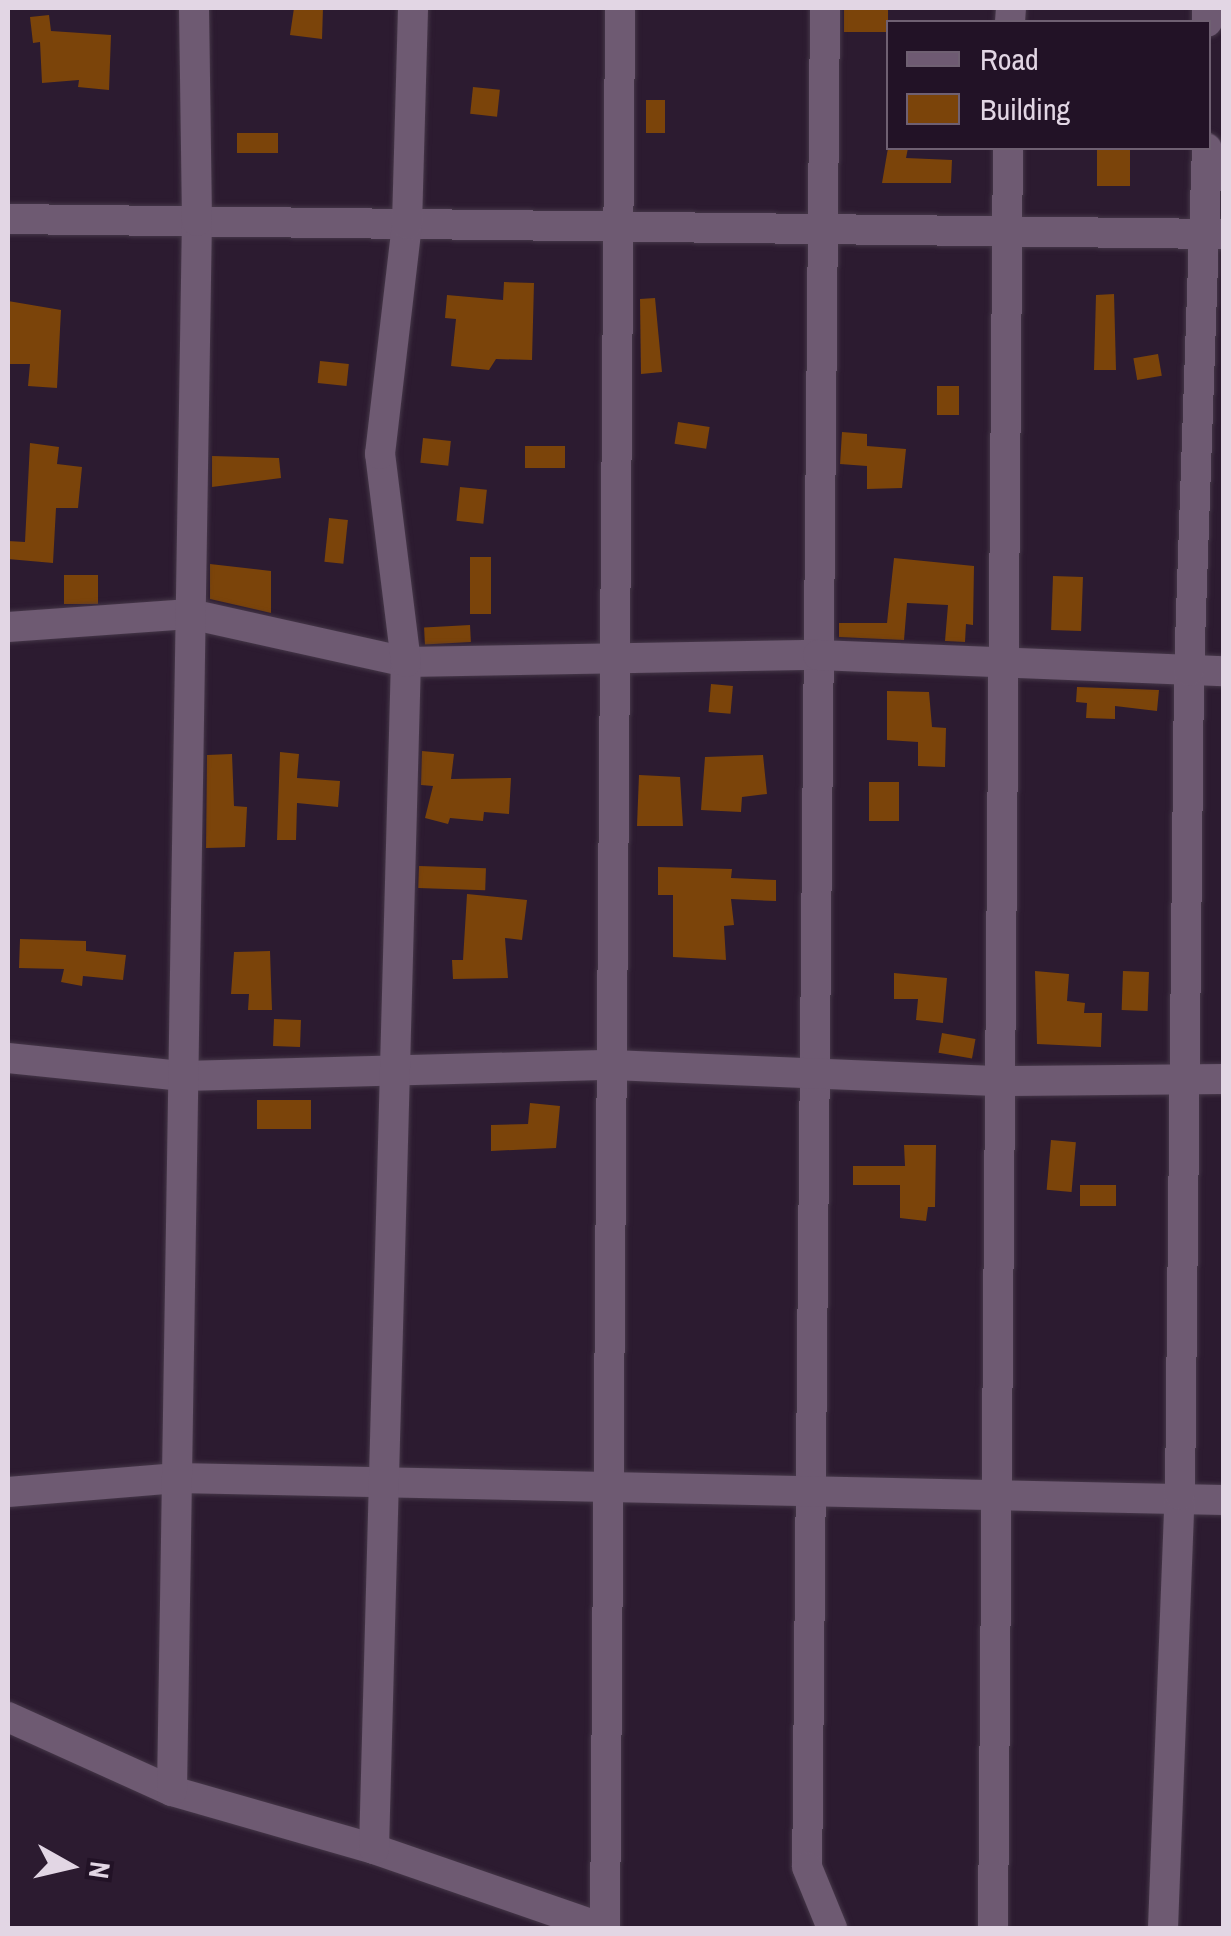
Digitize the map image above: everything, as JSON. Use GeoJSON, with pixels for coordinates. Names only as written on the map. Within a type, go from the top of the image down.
{"type":"FeatureCollection","features":[{"type":"Feature","properties":{"kind":"street"},"geometry":{"type":"LineString","coordinates":[[172,1791],[196,221],[194,8]]}},
{"type":"Feature","properties":{"kind":"street"},"geometry":{"type":"LineString","coordinates":[[374,1850],[406,662],[380,454],[407,224],[413,8]]}},
{"type":"Feature","properties":{"kind":"street"},"geometry":{"type":"LineString","coordinates":[[8,1717],[172,1791],[374,1850],[604,1928],[620,8]]}},
{"type":"Feature","properties":{"kind":"street"},"geometry":{"type":"LineString","coordinates":[[825,8],[807,1867],[832,1928]]}},
{"type":"Feature","properties":{"kind":"street"},"geometry":{"type":"LineString","coordinates":[[993,1928],[1008,150]]}},
{"type":"Feature","properties":{"kind":"street"},"geometry":{"type":"LineString","coordinates":[[1163,1928],[1180,1495],[1189,671],[1216,234],[1207,150]]}},
{"type":"Feature","properties":{"kind":"street"},"geometry":{"type":"LineString","coordinates":[[8,219],[1006,228],[1216,234]]}},
{"type":"Feature","properties":{"kind":"street"},"geometry":{"type":"LineString","coordinates":[[8,627],[190,614],[406,662],[818,655],[1005,658],[1224,671]]}},
{"type":"Feature","properties":{"kind":"street"},"geometry":{"type":"LineString","coordinates":[[8,1058],[183,1076],[394,1074],[612,1065],[1001,1080],[1184,1076],[1224,1079]]}},
{"type":"Feature","properties":{"kind":"street"},"geometry":{"type":"LineString","coordinates":[[8,1492],[177,1478],[810,1492],[997,1491],[1180,1495],[1224,1500]]}},
{"type":"Feature","properties":{"kind":"building"},"geometry":{"type":"Polygon","coordinates":[[[294,8],[323,8],[322,39],[290,35],[294,8]]]}},
{"type":"Feature","properties":{"kind":"building"},"geometry":{"type":"Polygon","coordinates":[[[844,8],[888,8],[886,32],[844,32],[844,8]]]}},
{"type":"Feature","properties":{"kind":"building"},"geometry":{"type":"Polygon","coordinates":[[[49,15],[51,31],[111,35],[109,90],[78,87],[79,80],[42,83],[40,42],[33,43],[30,17],[49,15]]]}},
{"type":"Feature","properties":{"kind":"building"},"geometry":{"type":"Polygon","coordinates":[[[473,87],[500,90],[497,117],[470,114],[473,87]]]}},
{"type":"Feature","properties":{"kind":"building"},"geometry":{"type":"Polygon","coordinates":[[[646,100],[665,100],[665,133],[646,133],[646,100]]]}},
{"type":"Feature","properties":{"kind":"building"},"geometry":{"type":"Polygon","coordinates":[[[237,133],[278,133],[278,153],[237,153],[237,133]]]}},
{"type":"Feature","properties":{"kind":"building"},"geometry":{"type":"Polygon","coordinates":[[[888,150],[908,150],[906,158],[952,160],[951,183],[882,183],[888,150]]]}},
{"type":"Feature","properties":{"kind":"building"},"geometry":{"type":"Polygon","coordinates":[[[1097,150],[1130,150],[1130,186],[1097,186],[1097,150]]]}},
{"type":"Feature","properties":{"kind":"building"},"geometry":{"type":"Polygon","coordinates":[[[504,282],[534,283],[532,360],[496,359],[489,370],[451,366],[456,319],[445,318],[447,295],[503,300],[504,282]]]}},
{"type":"Feature","properties":{"kind":"building"},"geometry":{"type":"Polygon","coordinates":[[[1114,294],[1116,370],[1094,370],[1096,295],[1114,294]]]}},
{"type":"Feature","properties":{"kind":"building"},"geometry":{"type":"Polygon","coordinates":[[[655,298],[662,372],[641,374],[640,299],[655,298]]]}},
{"type":"Feature","properties":{"kind":"building"},"geometry":{"type":"Polygon","coordinates":[[[8,301],[61,310],[57,388],[28,386],[30,364],[8,364],[8,301]]]}},
{"type":"Feature","properties":{"kind":"building"},"geometry":{"type":"Polygon","coordinates":[[[1158,354],[1162,376],[1137,380],[1133,358],[1158,354]]]}},
{"type":"Feature","properties":{"kind":"building"},"geometry":{"type":"Polygon","coordinates":[[[320,361],[349,364],[347,386],[318,383],[320,361]]]}},
{"type":"Feature","properties":{"kind":"building"},"geometry":{"type":"Polygon","coordinates":[[[937,386],[959,386],[959,415],[937,415],[937,386]]]}},
{"type":"Feature","properties":{"kind":"building"},"geometry":{"type":"Polygon","coordinates":[[[678,422],[710,427],[706,449],[675,444],[678,422]]]}},
{"type":"Feature","properties":{"kind":"building"},"geometry":{"type":"Polygon","coordinates":[[[842,432],[867,434],[867,446],[906,449],[902,488],[867,489],[867,466],[840,464],[842,432]]]}},
{"type":"Feature","properties":{"kind":"building"},"geometry":{"type":"Polygon","coordinates":[[[423,438],[451,441],[448,466],[420,463],[423,438]]]}},
{"type":"Feature","properties":{"kind":"building"},"geometry":{"type":"Polygon","coordinates":[[[30,443],[59,447],[57,464],[82,467],[78,508],[56,508],[53,563],[8,559],[8,541],[25,542],[30,443]]]}},
{"type":"Feature","properties":{"kind":"building"},"geometry":{"type":"Polygon","coordinates":[[[525,446],[565,446],[565,468],[525,468],[525,446]]]}},
{"type":"Feature","properties":{"kind":"building"},"geometry":{"type":"Polygon","coordinates":[[[212,456],[279,458],[281,478],[212,487],[212,456]]]}},
{"type":"Feature","properties":{"kind":"building"},"geometry":{"type":"Polygon","coordinates":[[[460,487],[487,490],[483,524],[456,521],[460,487]]]}},
{"type":"Feature","properties":{"kind":"building"},"geometry":{"type":"Polygon","coordinates":[[[329,518],[348,520],[343,564],[324,562],[329,518]]]}},
{"type":"Feature","properties":{"kind":"building"},"geometry":{"type":"Polygon","coordinates":[[[470,557],[491,557],[491,614],[470,614],[470,557]]]}},
{"type":"Feature","properties":{"kind":"building"},"geometry":{"type":"Polygon","coordinates":[[[894,558],[974,566],[973,625],[966,624],[965,642],[945,641],[948,605],[907,603],[904,640],[839,637],[839,623],[887,623],[894,558]]]}},
{"type":"Feature","properties":{"kind":"building"},"geometry":{"type":"Polygon","coordinates":[[[210,564],[271,571],[271,613],[210,599],[210,564]]]}},
{"type":"Feature","properties":{"kind":"building"},"geometry":{"type":"Polygon","coordinates":[[[64,575],[98,575],[98,604],[64,604],[64,575]]]}},
{"type":"Feature","properties":{"kind":"building"},"geometry":{"type":"Polygon","coordinates":[[[1053,576],[1083,577],[1081,631],[1051,630],[1053,576]]]}},
{"type":"Feature","properties":{"kind":"building"},"geometry":{"type":"Polygon","coordinates":[[[470,625],[471,642],[425,644],[424,627],[470,625]]]}},
{"type":"Feature","properties":{"kind":"building"},"geometry":{"type":"Polygon","coordinates":[[[711,684],[733,686],[730,714],[709,712],[711,684]]]}},
{"type":"Feature","properties":{"kind":"building"},"geometry":{"type":"Polygon","coordinates":[[[1077,687],[1159,690],[1157,711],[1115,706],[1115,719],[1086,718],[1087,703],[1076,702],[1077,687]]]}},
{"type":"Feature","properties":{"kind":"building"},"geometry":{"type":"Polygon","coordinates":[[[887,691],[929,692],[932,727],[946,728],[945,767],[918,766],[918,742],[887,740],[887,691]]]}},
{"type":"Feature","properties":{"kind":"building"},"geometry":{"type":"Polygon","coordinates":[[[422,751],[454,754],[451,779],[511,778],[509,814],[484,812],[483,821],[450,818],[448,824],[425,818],[433,786],[421,785],[422,751]]]}},
{"type":"Feature","properties":{"kind":"building"},"geometry":{"type":"Polygon","coordinates":[[[280,752],[299,754],[297,778],[340,781],[338,807],[297,803],[296,840],[277,840],[280,752]]]}},
{"type":"Feature","properties":{"kind":"building"},"geometry":{"type":"Polygon","coordinates":[[[232,754],[234,806],[247,807],[245,847],[206,848],[207,755],[232,754]]]}},
{"type":"Feature","properties":{"kind":"building"},"geometry":{"type":"Polygon","coordinates":[[[763,755],[767,794],[742,797],[741,812],[701,810],[705,757],[763,755]]]}},
{"type":"Feature","properties":{"kind":"building"},"geometry":{"type":"Polygon","coordinates":[[[639,775],[680,777],[683,826],[637,826],[639,775]]]}},
{"type":"Feature","properties":{"kind":"building"},"geometry":{"type":"Polygon","coordinates":[[[869,782],[899,782],[899,821],[869,821],[869,782]]]}},
{"type":"Feature","properties":{"kind":"building"},"geometry":{"type":"Polygon","coordinates":[[[419,866],[486,868],[485,890],[418,888],[419,866]]]}},
{"type":"Feature","properties":{"kind":"building"},"geometry":{"type":"Polygon","coordinates":[[[658,867],[732,869],[731,878],[776,880],[776,901],[731,899],[734,925],[724,926],[726,960],[673,957],[673,895],[658,895],[658,867]]]}},
{"type":"Feature","properties":{"kind":"building"},"geometry":{"type":"Polygon","coordinates":[[[467,894],[527,900],[522,940],[505,938],[508,978],[453,979],[452,960],[463,960],[467,894]]]}},
{"type":"Feature","properties":{"kind":"building"},"geometry":{"type":"Polygon","coordinates":[[[20,939],[86,941],[86,951],[126,955],[123,980],[83,976],[82,986],[61,982],[64,969],[19,968],[20,939]]]}},
{"type":"Feature","properties":{"kind":"building"},"geometry":{"type":"Polygon","coordinates":[[[270,951],[272,1010],[248,1010],[249,994],[231,994],[234,952],[270,951]]]}},
{"type":"Feature","properties":{"kind":"building"},"geometry":{"type":"Polygon","coordinates":[[[1035,971],[1069,974],[1067,1001],[1085,1003],[1084,1013],[1102,1013],[1101,1047],[1037,1044],[1035,971]]]}},
{"type":"Feature","properties":{"kind":"building"},"geometry":{"type":"Polygon","coordinates":[[[1123,971],[1149,972],[1148,1011],[1122,1010],[1123,971]]]}},
{"type":"Feature","properties":{"kind":"building"},"geometry":{"type":"Polygon","coordinates":[[[894,973],[947,978],[943,1023],[916,1020],[918,999],[894,999],[894,973]]]}},
{"type":"Feature","properties":{"kind":"building"},"geometry":{"type":"Polygon","coordinates":[[[274,1019],[301,1020],[300,1047],[273,1046],[274,1019]]]}},
{"type":"Feature","properties":{"kind":"building"},"geometry":{"type":"Polygon","coordinates":[[[942,1033],[975,1039],[972,1059],[939,1053],[942,1033]]]}},
{"type":"Feature","properties":{"kind":"building"},"geometry":{"type":"Polygon","coordinates":[[[257,1100],[311,1100],[311,1129],[257,1129],[257,1100]]]}},
{"type":"Feature","properties":{"kind":"building"},"geometry":{"type":"Polygon","coordinates":[[[530,1103],[560,1106],[556,1148],[491,1151],[491,1125],[528,1124],[530,1103]]]}},
{"type":"Feature","properties":{"kind":"building"},"geometry":{"type":"Polygon","coordinates":[[[1051,1140],[1076,1142],[1072,1192],[1047,1190],[1051,1140]]]}},
{"type":"Feature","properties":{"kind":"building"},"geometry":{"type":"Polygon","coordinates":[[[904,1145],[936,1145],[935,1207],[928,1207],[926,1221],[900,1218],[900,1185],[853,1185],[853,1166],[905,1166],[904,1145]]]}},
{"type":"Feature","properties":{"kind":"building"},"geometry":{"type":"Polygon","coordinates":[[[1080,1185],[1116,1185],[1116,1206],[1080,1206],[1080,1185]]]}}]}
